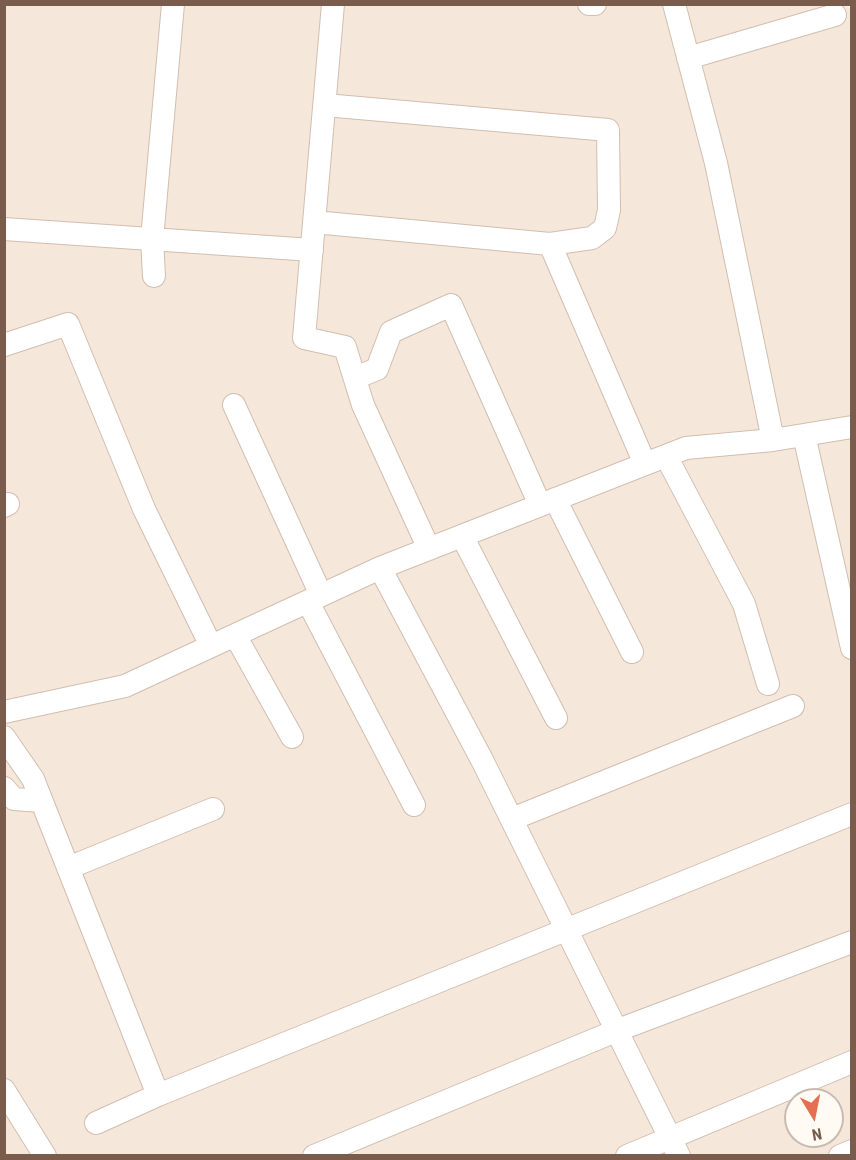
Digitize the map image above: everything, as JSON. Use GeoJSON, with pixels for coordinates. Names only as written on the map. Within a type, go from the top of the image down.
{"type":"FeatureCollection","features":[{"type":"Feature","properties":{"kind":"street"},"geometry":{"type":"LineString","coordinates":[[154,276],[152,238],[172,4]]}},
{"type":"Feature","properties":{"kind":"street"},"geometry":{"type":"LineString","coordinates":[[333,4],[304,338],[345,347],[363,405],[429,549]]}},
{"type":"Feature","properties":{"kind":"street"},"geometry":{"type":"LineString","coordinates":[[589,4],[595,4]]}},
{"type":"Feature","properties":{"kind":"street"},"geometry":{"type":"LineString","coordinates":[[674,4],[716,164],[773,440]]}},
{"type":"Feature","properties":{"kind":"street"},"geometry":{"type":"LineString","coordinates":[[688,58],[835,15]]}},
{"type":"Feature","properties":{"kind":"street"},"geometry":{"type":"LineString","coordinates":[[314,222],[550,244],[592,238],[605,228],[609,210],[609,130],[325,105]]}},
{"type":"Feature","properties":{"kind":"street"},"geometry":{"type":"LineString","coordinates":[[4,229],[312,250]]}},
{"type":"Feature","properties":{"kind":"street"},"geometry":{"type":"LineString","coordinates":[[550,244],[656,460],[744,603],[768,684]]}},
{"type":"Feature","properties":{"kind":"street"},"geometry":{"type":"LineString","coordinates":[[355,378],[377,369],[391,332],[452,305],[548,502],[632,652]]}},
{"type":"Feature","properties":{"kind":"street"},"geometry":{"type":"LineString","coordinates":[[4,345],[68,324],[144,509],[211,646]]}},
{"type":"Feature","properties":{"kind":"street"},"geometry":{"type":"LineString","coordinates":[[234,405],[314,598],[414,805]]}},
{"type":"Feature","properties":{"kind":"street"},"geometry":{"type":"LineString","coordinates":[[4,712],[125,686],[380,568],[686,448],[773,440],[852,427]]}},
{"type":"Feature","properties":{"kind":"street"},"geometry":{"type":"LineString","coordinates":[[804,435],[852,648]]}},
{"type":"Feature","properties":{"kind":"street"},"geometry":{"type":"LineString","coordinates":[[462,536],[556,718]]}},
{"type":"Feature","properties":{"kind":"street"},"geometry":{"type":"LineString","coordinates":[[380,568],[512,819],[674,1146]]}},
{"type":"Feature","properties":{"kind":"street"},"geometry":{"type":"LineString","coordinates":[[235,635],[292,737]]}},
{"type":"Feature","properties":{"kind":"street"},"geometry":{"type":"LineString","coordinates":[[512,819],[793,706]]}},
{"type":"Feature","properties":{"kind":"street"},"geometry":{"type":"LineString","coordinates":[[4,737],[33,779],[158,1095]]}},
{"type":"Feature","properties":{"kind":"street"},"geometry":{"type":"LineString","coordinates":[[4,788],[14,799],[41,801]]}},
{"type":"Feature","properties":{"kind":"street"},"geometry":{"type":"LineString","coordinates":[[68,868],[213,809]]}},
{"type":"Feature","properties":{"kind":"street"},"geometry":{"type":"LineString","coordinates":[[96,1123],[158,1095],[566,928],[852,814]]}},
{"type":"Feature","properties":{"kind":"street"},"geometry":{"type":"LineString","coordinates":[[314,1155],[618,1030],[852,942]]}},
{"type":"Feature","properties":{"kind":"street"},"geometry":{"type":"LineString","coordinates":[[627,1155],[674,1146],[852,1062]]}},
{"type":"Feature","properties":{"kind":"street"},"geometry":{"type":"LineString","coordinates":[[4,1090],[45,1155]]}},
{"type":"Feature","properties":{"kind":"street"},"geometry":{"type":"LineString","coordinates":[[840,1155],[852,1151]]}},
{"type":"Feature","properties":{"kind":"shaded area"},"geometry":{"type":"Polygon","coordinates":[[[5,5],[845,5],[852,10],[851,1155],[5,1156],[5,5]]]}}]}
